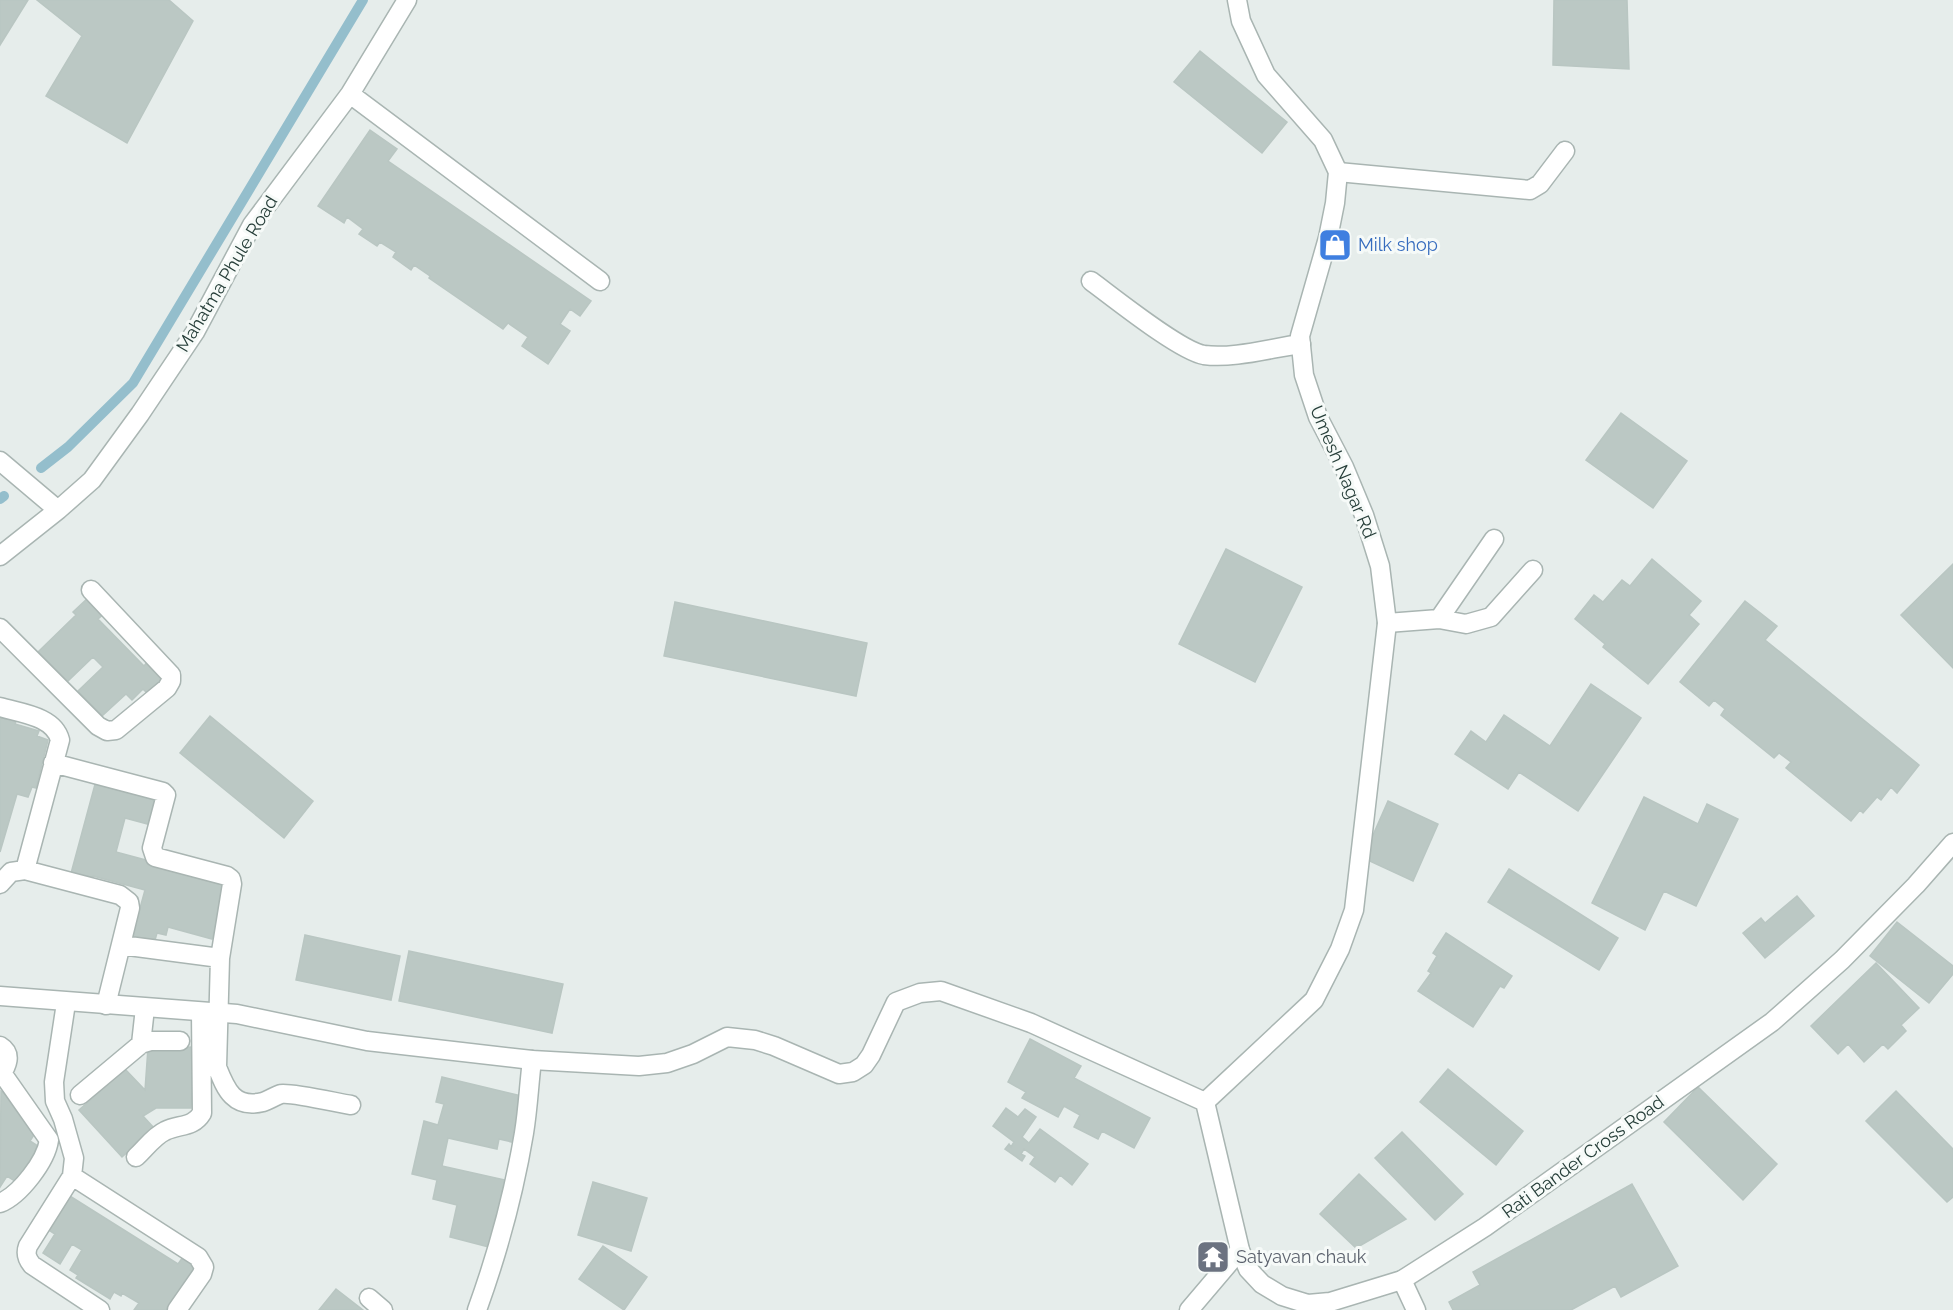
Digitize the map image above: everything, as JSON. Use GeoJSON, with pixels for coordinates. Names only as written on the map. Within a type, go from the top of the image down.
{"type":"FeatureCollection","features":[{"type":"Feature","properties":{"kind":"street","name":"Mahatma Phule Road"},"geometry":{"type":"LineString","coordinates":[[0,556],[92,480],[195,332],[252,225],[350,94],[407,0]]}},
{"type":"Feature","properties":{"kind":"street"},"geometry":{"type":"LineString","coordinates":[[1237,0],[1240,21],[1266,75],[1323,140],[1338,172],[1530,190],[1540,184],[1565,150]]}},
{"type":"Feature","properties":{"kind":"street"},"geometry":{"type":"LineString","coordinates":[[350,94],[600,281]]}},
{"type":"Feature","properties":{"kind":"street","name":"Umesh Nagar Rd"},"geometry":{"type":"LineString","coordinates":[[1205,1102],[1314,1000],[1340,949],[1354,910],[1387,622],[1380,566],[1364,515],[1344,467],[1318,417],[1304,375],[1300,336],[1328,238],[1338,172]]}},
{"type":"Feature","properties":{"kind":"street"},"geometry":{"type":"LineString","coordinates":[[1091,281],[1176,342],[1201,354],[1222,356],[1301,344]]}},
{"type":"Feature","properties":{"kind":"street"},"geometry":{"type":"LineString","coordinates":[[0,461],[58,510]]}},
{"type":"Feature","properties":{"kind":"street"},"geometry":{"type":"LineString","coordinates":[[1439,619],[1494,539]]}},
{"type":"Feature","properties":{"kind":"street"},"geometry":{"type":"LineString","coordinates":[[1387,622],[1439,619],[1466,624],[1491,617],[1533,570]]}},
{"type":"Feature","properties":{"kind":"street"},"geometry":{"type":"LineString","coordinates":[[0,628],[98,726],[107,731],[116,730],[167,688],[171,675],[92,590]]}},
{"type":"Feature","properties":{"kind":"street"},"geometry":{"type":"LineString","coordinates":[[0,708],[46,721],[53,726],[60,740],[25,870]]}},
{"type":"Feature","properties":{"kind":"street"},"geometry":{"type":"LineString","coordinates":[[53,763],[165,793],[152,848],[155,856],[231,879],[210,1013],[202,1113],[191,1125],[164,1132],[136,1157]]}},
{"type":"Feature","properties":{"kind":"street","name":"Rati Bander Cross Road"},"geometry":{"type":"LineString","coordinates":[[1205,1102],[1240,1250],[1248,1269],[1262,1284],[1282,1296],[1308,1304],[1330,1302],[1402,1280],[1485,1227],[1772,1022],[1842,960],[1916,885],[1953,843]]}},
{"type":"Feature","properties":{"kind":"street"},"geometry":{"type":"LineString","coordinates":[[0,884],[11,872],[25,870],[126,898],[130,908],[106,1005]]}},
{"type":"Feature","properties":{"kind":"street"},"geometry":{"type":"LineString","coordinates":[[121,945],[220,958]]}},
{"type":"Feature","properties":{"kind":"street"},"geometry":{"type":"LineString","coordinates":[[0,996],[66,1003],[237,1014],[367,1041],[532,1060],[639,1066],[667,1063],[693,1054],[727,1037],[754,1040],[774,1046],[839,1074],[853,1072],[864,1065],[896,1002],[920,993],[941,991],[1031,1023],[1205,1102]]}},
{"type":"Feature","properties":{"kind":"street"},"geometry":{"type":"LineString","coordinates":[[66,1003],[54,1082],[55,1101],[63,1119],[74,1158],[72,1176],[26,1252],[27,1259],[32,1265],[100,1310]]}},
{"type":"Feature","properties":{"kind":"street"},"geometry":{"type":"LineString","coordinates":[[141,1044],[145,1008]]}},
{"type":"Feature","properties":{"kind":"street"},"geometry":{"type":"LineString","coordinates":[[210,1013],[217,1067],[232,1097],[242,1102],[262,1102],[282,1094],[351,1105]]}},
{"type":"Feature","properties":{"kind":"street"},"geometry":{"type":"LineString","coordinates":[[80,1095],[141,1044],[151,1041],[180,1041]]}},
{"type":"Feature","properties":{"kind":"street"},"geometry":{"type":"LineString","coordinates":[[0,1046],[8,1055],[8,1062],[1,1075],[49,1140],[47,1151],[40,1163],[13,1197],[0,1203]]}},
{"type":"Feature","properties":{"kind":"street"},"geometry":{"type":"LineString","coordinates":[[477,1310],[494,1263],[514,1182],[524,1131],[532,1060]]}},
{"type":"Feature","properties":{"kind":"street"},"geometry":{"type":"LineString","coordinates":[[72,1176],[198,1257],[204,1267],[202,1274],[177,1310]]}},
{"type":"Feature","properties":{"kind":"street"},"geometry":{"type":"LineString","coordinates":[[1189,1310],[1240,1250]]}},
{"type":"Feature","properties":{"kind":"street"},"geometry":{"type":"LineString","coordinates":[[1402,1280],[1416,1310]]}},
{"type":"Feature","properties":{"kind":"building"},"geometry":{"type":"Polygon","coordinates":[[[0,0],[28,0],[0,45],[0,0]]]}},
{"type":"Feature","properties":{"kind":"building"},"geometry":{"type":"Polygon","coordinates":[[[37,0],[169,0],[193,21],[127,143],[46,96],[82,36],[37,0]]]}},
{"type":"Feature","properties":{"kind":"building"},"geometry":{"type":"Polygon","coordinates":[[[1554,0],[1627,0],[1629,69],[1553,65],[1554,0]]]}},
{"type":"Feature","properties":{"kind":"building"},"geometry":{"type":"Polygon","coordinates":[[[1200,51],[1287,122],[1262,153],[1174,82],[1200,51]]]}},
{"type":"Feature","properties":{"kind":"building"},"geometry":{"type":"Polygon","coordinates":[[[370,130],[397,149],[388,161],[591,301],[580,316],[570,309],[560,324],[570,331],[548,364],[522,346],[528,337],[508,323],[503,329],[414,265],[411,270],[393,257],[396,252],[380,242],[377,246],[359,234],[363,229],[347,217],[344,223],[318,206],[370,130]]]}},
{"type":"Feature","properties":{"kind":"building"},"geometry":{"type":"Polygon","coordinates":[[[1621,413],[1687,461],[1653,508],[1586,460],[1621,413]]]}},
{"type":"Feature","properties":{"kind":"building"},"geometry":{"type":"Polygon","coordinates":[[[1226,549],[1302,587],[1255,682],[1179,644],[1226,549]]]}},
{"type":"Feature","properties":{"kind":"building"},"geometry":{"type":"Polygon","coordinates":[[[1652,559],[1701,601],[1689,615],[1699,624],[1648,684],[1603,647],[1605,644],[1575,619],[1594,595],[1603,602],[1622,580],[1630,586],[1652,559]]]}},
{"type":"Feature","properties":{"kind":"building"},"geometry":{"type":"Polygon","coordinates":[[[1953,564],[1953,668],[1901,615],[1953,564]]]}},
{"type":"Feature","properties":{"kind":"building"},"geometry":{"type":"Polygon","coordinates":[[[90,596],[106,612],[98,619],[144,666],[148,661],[167,680],[150,696],[143,689],[132,700],[126,694],[102,716],[78,691],[103,667],[93,657],[67,682],[38,652],[76,615],[73,612],[90,596]]]}},
{"type":"Feature","properties":{"kind":"building"},"geometry":{"type":"Polygon","coordinates":[[[1745,601],[1777,626],[1765,640],[1919,765],[1897,793],[1891,787],[1881,800],[1877,797],[1863,813],[1860,810],[1851,821],[1786,768],[1791,762],[1779,753],[1774,758],[1721,715],[1725,709],[1714,700],[1709,706],[1680,682],[1745,601]]]}},
{"type":"Feature","properties":{"kind":"building"},"geometry":{"type":"Polygon","coordinates":[[[675,602],[867,643],[856,696],[664,656],[675,602]]]}},
{"type":"Feature","properties":{"kind":"building"},"geometry":{"type":"Polygon","coordinates":[[[1591,684],[1641,718],[1578,811],[1519,772],[1508,789],[1455,754],[1471,731],[1486,742],[1504,715],[1550,746],[1591,684]]]}},
{"type":"Feature","properties":{"kind":"building"},"geometry":{"type":"Polygon","coordinates":[[[3,711],[18,716],[15,724],[39,731],[37,736],[48,740],[36,788],[32,787],[28,797],[17,794],[0,852],[0,721],[3,711]]]}},
{"type":"Feature","properties":{"kind":"building"},"geometry":{"type":"Polygon","coordinates":[[[210,716],[313,801],[284,838],[180,753],[210,716]]]}},
{"type":"Feature","properties":{"kind":"building"},"geometry":{"type":"Polygon","coordinates":[[[97,777],[164,795],[155,826],[125,818],[116,852],[228,882],[212,939],[168,927],[166,935],[157,933],[153,947],[131,941],[145,890],[93,876],[91,883],[70,877],[97,777]]]}},
{"type":"Feature","properties":{"kind":"building"},"geometry":{"type":"Polygon","coordinates":[[[1644,797],[1698,824],[1707,804],[1738,819],[1696,906],[1664,891],[1645,930],[1592,903],[1644,797]]]}},
{"type":"Feature","properties":{"kind":"building"},"geometry":{"type":"Polygon","coordinates":[[[1388,801],[1438,824],[1413,881],[1363,858],[1388,801]]]}},
{"type":"Feature","properties":{"kind":"building"},"geometry":{"type":"Polygon","coordinates":[[[1509,869],[1618,938],[1599,970],[1488,902],[1509,869]]]}},
{"type":"Feature","properties":{"kind":"building"},"geometry":{"type":"Polygon","coordinates":[[[1797,896],[1814,916],[1765,958],[1743,933],[1761,918],[1765,923],[1797,896]]]}},
{"type":"Feature","properties":{"kind":"building"},"geometry":{"type":"Polygon","coordinates":[[[1897,922],[1953,966],[1953,974],[1929,1003],[1870,956],[1897,922]]]}},
{"type":"Feature","properties":{"kind":"building"},"geometry":{"type":"Polygon","coordinates":[[[1446,933],[1512,976],[1504,988],[1500,986],[1473,1027],[1418,991],[1431,973],[1428,971],[1437,956],[1433,953],[1446,933]]]}},
{"type":"Feature","properties":{"kind":"building"},"geometry":{"type":"Polygon","coordinates":[[[305,935],[400,956],[391,1000],[296,980],[305,935]]]}},
{"type":"Feature","properties":{"kind":"building"},"geometry":{"type":"Polygon","coordinates":[[[409,951],[563,984],[552,1033],[399,1001],[409,951]]]}},
{"type":"Feature","properties":{"kind":"building"},"geometry":{"type":"Polygon","coordinates":[[[1876,963],[1919,1008],[1901,1025],[1906,1031],[1888,1049],[1883,1044],[1864,1062],[1848,1044],[1838,1054],[1811,1026],[1876,963]]]}},
{"type":"Feature","properties":{"kind":"building"},"geometry":{"type":"Polygon","coordinates":[[[1030,1039],[1081,1066],[1074,1078],[1150,1118],[1134,1148],[1102,1131],[1098,1139],[1074,1127],[1080,1115],[1064,1106],[1058,1117],[1022,1098],[1026,1092],[1008,1082],[1030,1039]]]}},
{"type":"Feature","properties":{"kind":"building"},"geometry":{"type":"Polygon","coordinates":[[[194,1047],[191,1108],[156,1108],[143,1116],[154,1128],[122,1157],[79,1110],[125,1069],[145,1090],[148,1048],[194,1047]]]}},
{"type":"Feature","properties":{"kind":"building"},"geometry":{"type":"Polygon","coordinates":[[[1448,1069],[1523,1131],[1496,1165],[1420,1102],[1448,1069]]]}},
{"type":"Feature","properties":{"kind":"building"},"geometry":{"type":"Polygon","coordinates":[[[442,1077],[526,1097],[516,1143],[499,1139],[497,1149],[448,1138],[442,1166],[505,1180],[489,1247],[450,1237],[457,1205],[433,1199],[437,1180],[412,1174],[424,1121],[438,1125],[444,1104],[436,1102],[442,1077]]]}},
{"type":"Feature","properties":{"kind":"building"},"geometry":{"type":"Polygon","coordinates":[[[1698,1087],[1777,1164],[1743,1200],[1664,1122],[1698,1087]]]}},
{"type":"Feature","properties":{"kind":"building"},"geometry":{"type":"Polygon","coordinates":[[[1,1091],[23,1106],[37,1130],[30,1141],[41,1148],[18,1183],[7,1176],[0,1187],[1,1091]]]}},
{"type":"Feature","properties":{"kind":"building"},"geometry":{"type":"Polygon","coordinates":[[[1896,1091],[1953,1149],[1953,1197],[1947,1202],[1866,1121],[1896,1091]]]}},
{"type":"Feature","properties":{"kind":"building"},"geometry":{"type":"Polygon","coordinates":[[[1006,1108],[1018,1117],[1025,1109],[1036,1117],[1022,1137],[1029,1143],[1040,1129],[1088,1164],[1072,1185],[1060,1175],[1055,1182],[1030,1164],[1035,1157],[1024,1149],[1021,1154],[1025,1156],[1022,1161],[1005,1149],[1009,1144],[1011,1147],[1014,1142],[993,1126],[1006,1108]]]}},
{"type":"Feature","properties":{"kind":"building"},"geometry":{"type":"Polygon","coordinates":[[[1402,1132],[1463,1194],[1435,1220],[1375,1158],[1402,1132]]]}},
{"type":"Feature","properties":{"kind":"building"},"geometry":{"type":"Polygon","coordinates":[[[1359,1174],[1406,1219],[1356,1248],[1320,1214],[1359,1174]]]}},
{"type":"Feature","properties":{"kind":"building"},"geometry":{"type":"Polygon","coordinates":[[[593,1182],[647,1198],[631,1251],[578,1235],[593,1182]]]}},
{"type":"Feature","properties":{"kind":"building"},"geometry":{"type":"Polygon","coordinates":[[[1632,1184],[1678,1266],[1621,1297],[1615,1286],[1571,1310],[1453,1310],[1449,1302],[1480,1285],[1473,1272],[1632,1184]]]}},
{"type":"Feature","properties":{"kind":"building"},"geometry":{"type":"Polygon","coordinates":[[[65,1193],[178,1264],[183,1257],[198,1267],[171,1310],[134,1310],[139,1303],[122,1293],[121,1296],[114,1292],[110,1299],[76,1278],[78,1275],[70,1270],[82,1250],[72,1244],[60,1264],[43,1253],[55,1234],[44,1227],[65,1193]]]}},
{"type":"Feature","properties":{"kind":"building"},"geometry":{"type":"Polygon","coordinates":[[[603,1246],[647,1277],[624,1310],[579,1279],[603,1246]]]}},
{"type":"Feature","properties":{"kind":"building"},"geometry":{"type":"Polygon","coordinates":[[[336,1289],[363,1310],[319,1310],[336,1289]]]}},
{"type":"Feature","properties":{"kind":"waterway"},"geometry":{"type":"LineString","coordinates":[[41,468],[68,447],[133,383],[363,0]]}},
{"type":"Feature","properties":{"kind":"waterway"},"geometry":{"type":"LineString","coordinates":[[0,499],[4,496]]}},
{"type":"Feature","properties":{"kind":"place","name":"Milk shop"},"geometry":{"type":"Point","coordinates":[1335,245]}},
{"type":"Feature","properties":{"kind":"place","name":"Satyavan chauk"},"geometry":{"type":"Point","coordinates":[1213,1257]}}]}
